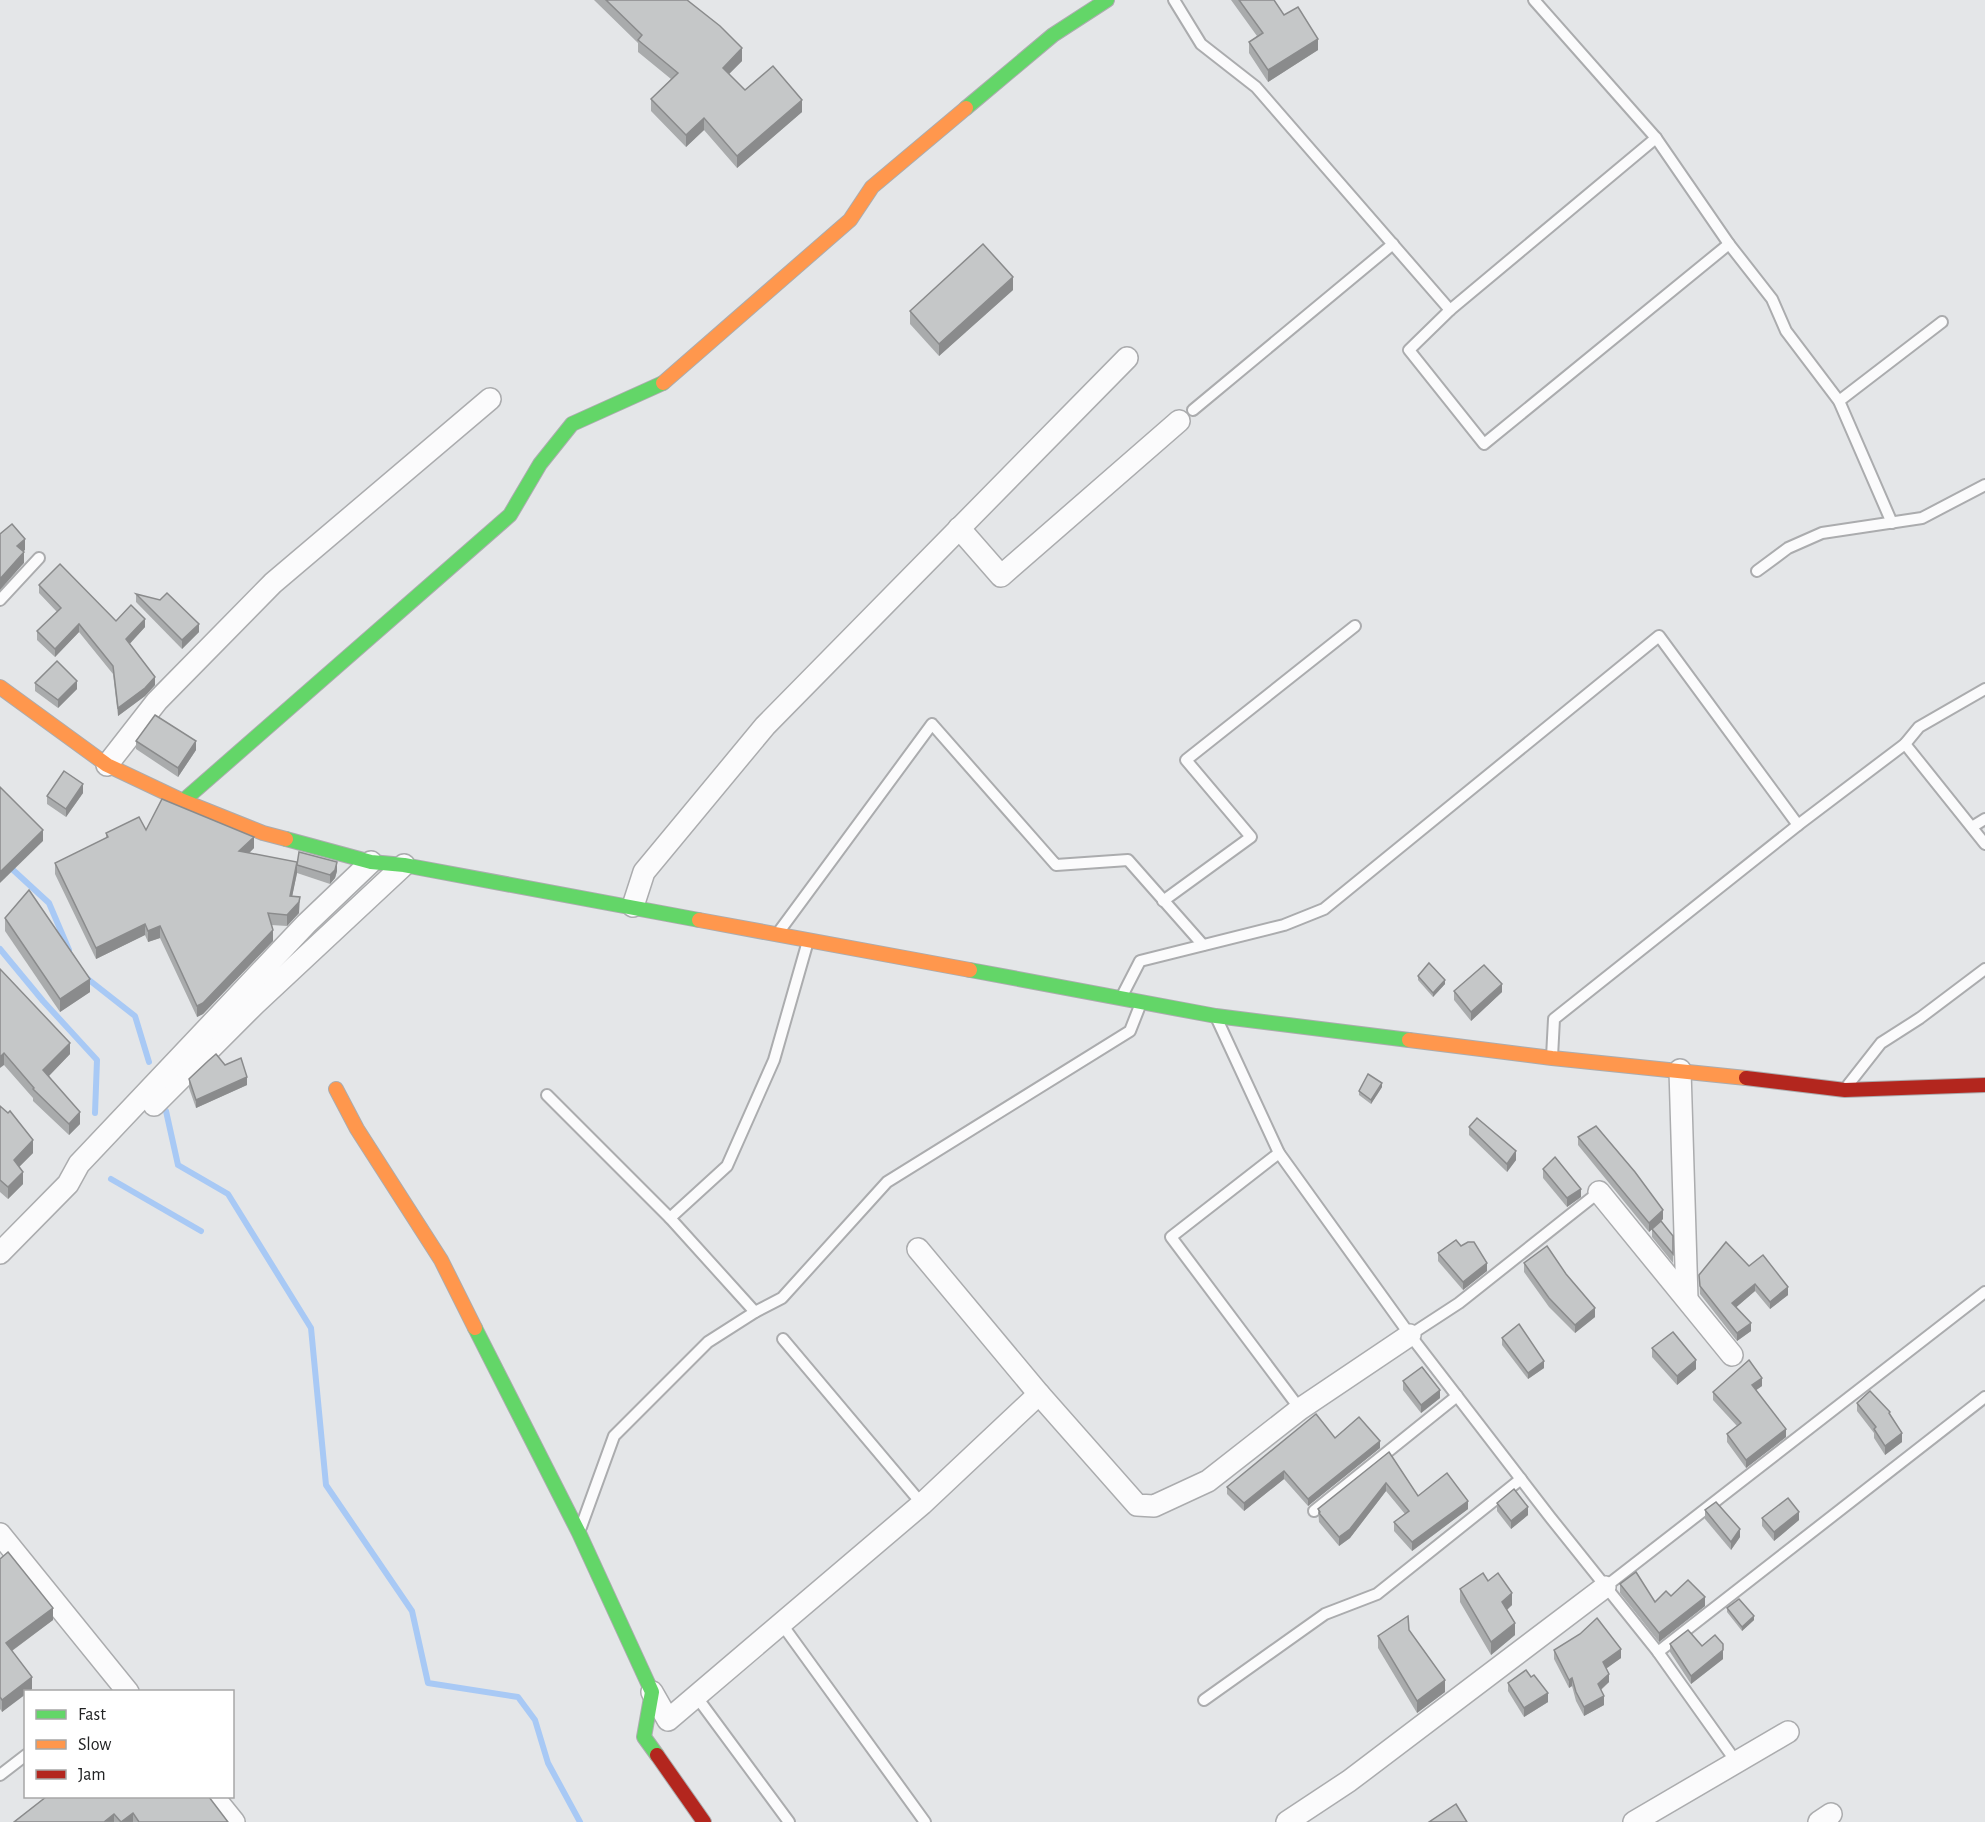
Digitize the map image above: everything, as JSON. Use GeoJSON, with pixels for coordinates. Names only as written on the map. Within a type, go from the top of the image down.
{"type":"FeatureCollection","features":[{"type":"Feature","properties":{"kind":"main road"},"geometry":{"type":"LineString","coordinates":[[183,801],[510,515],[540,464],[572,424],[665,382],[850,220],[872,187],[1053,35],[1107,0]]}},
{"type":"Feature","properties":{"kind":"main road"},"geometry":{"type":"LineString","coordinates":[[0,687],[107,765],[183,801],[263,833],[371,862],[404,865],[633,906],[1216,1016],[1552,1058],[1680,1070],[1845,1090],[1985,1085]]}},
{"type":"Feature","properties":{"kind":"main road"},"geometry":{"type":"LineString","coordinates":[[336,1089],[357,1129],[441,1260],[579,1533],[652,1692],[644,1737],[704,1822]]}},
{"type":"Feature","properties":{"kind":"street"},"geometry":{"type":"LineString","coordinates":[[633,906],[644,872],[765,726],[1127,358]]}},
{"type":"Feature","properties":{"kind":"street"},"geometry":{"type":"LineString","coordinates":[[107,765],[157,701],[273,584],[490,399]]}},
{"type":"Feature","properties":{"kind":"street"},"geometry":{"type":"LineString","coordinates":[[960,528],[1001,576],[1186,416]]}},
{"type":"Feature","properties":{"kind":"street"},"geometry":{"type":"LineString","coordinates":[[68,1184],[79,1164],[306,924],[371,862]]}},
{"type":"Feature","properties":{"kind":"street"},"geometry":{"type":"LineString","coordinates":[[0,1253],[68,1184],[86,1173],[255,1004],[404,865]]}},
{"type":"Feature","properties":{"kind":"street"},"geometry":{"type":"LineString","coordinates":[[1680,1070],[1687,1299]]}},
{"type":"Feature","properties":{"kind":"street"},"geometry":{"type":"LineString","coordinates":[[1599,1192],[1732,1355]]}},
{"type":"Feature","properties":{"kind":"street"},"geometry":{"type":"LineString","coordinates":[[918,1250],[1039,1394],[1137,1505],[1154,1506],[1208,1481],[1300,1409],[1410,1335]]}},
{"type":"Feature","properties":{"kind":"street"},"geometry":{"type":"LineString","coordinates":[[652,1692],[668,1720],[922,1504],[1039,1394]]}},
{"type":"Feature","properties":{"kind":"street"},"geometry":{"type":"LineString","coordinates":[[0,1534],[119,1689]]}},
{"type":"Feature","properties":{"kind":"street"},"geometry":{"type":"LineString","coordinates":[[1287,1822],[1348,1780],[1605,1587]]}},
{"type":"Feature","properties":{"kind":"street"},"geometry":{"type":"LineString","coordinates":[[1634,1822],[1788,1732]]}},
{"type":"Feature","properties":{"kind":"street"},"geometry":{"type":"LineString","coordinates":[[214,1798],[234,1822]]}},
{"type":"Feature","properties":{"kind":"lane"},"geometry":{"type":"LineString","coordinates":[[1174,0],[1201,44],[1256,87],[1450,310]]}},
{"type":"Feature","properties":{"kind":"lane"},"geometry":{"type":"LineString","coordinates":[[1534,0],[1656,138],[1730,244],[1772,299],[1786,331],[1839,401],[1892,523]]}},
{"type":"Feature","properties":{"kind":"lane"},"geometry":{"type":"LineString","coordinates":[[1656,138],[1450,310],[1409,350],[1484,444],[1730,244]]}},
{"type":"Feature","properties":{"kind":"lane"},"geometry":{"type":"LineString","coordinates":[[1186,416],[1393,243]]}},
{"type":"Feature","properties":{"kind":"lane"},"geometry":{"type":"LineString","coordinates":[[1839,401],[1942,322]]}},
{"type":"Feature","properties":{"kind":"lane"},"geometry":{"type":"LineString","coordinates":[[1757,571],[1788,548],[1822,533],[1922,518],[1985,485]]}},
{"type":"Feature","properties":{"kind":"lane"},"geometry":{"type":"LineString","coordinates":[[0,600],[39,558]]}},
{"type":"Feature","properties":{"kind":"lane"},"geometry":{"type":"LineString","coordinates":[[1163,901],[1251,837],[1186,760],[1355,626]]}},
{"type":"Feature","properties":{"kind":"lane"},"geometry":{"type":"LineString","coordinates":[[1121,999],[1140,961],[1284,925],[1324,909],[1659,636],[1798,825]]}},
{"type":"Feature","properties":{"kind":"lane"},"geometry":{"type":"LineString","coordinates":[[1552,1058],[1554,1019],[1798,825],[1905,744],[1919,727],[1985,689]]}},
{"type":"Feature","properties":{"kind":"lane"},"geometry":{"type":"LineString","coordinates":[[778,933],[932,724],[1056,865],[1128,860],[1203,945]]}},
{"type":"Feature","properties":{"kind":"lane"},"geometry":{"type":"LineString","coordinates":[[1905,744],[1985,844]]}},
{"type":"Feature","properties":{"kind":"lane"},"geometry":{"type":"LineString","coordinates":[[1972,827],[1985,819]]}},
{"type":"Feature","properties":{"kind":"lane"},"geometry":{"type":"LineString","coordinates":[[670,1218],[727,1166],[774,1060],[809,939]]}},
{"type":"Feature","properties":{"kind":"lane"},"geometry":{"type":"LineString","coordinates":[[1845,1090],[1881,1042],[1920,1018],[1985,969]]}},
{"type":"Feature","properties":{"kind":"lane"},"geometry":{"type":"LineString","coordinates":[[579,1533],[614,1436],[708,1342],[782,1298],[887,1182],[1130,1030],[1141,1002]]}},
{"type":"Feature","properties":{"kind":"lane"},"geometry":{"type":"LineString","coordinates":[[1216,1016],[1280,1153],[1410,1335],[1658,1652],[1737,1763]]}},
{"type":"Feature","properties":{"kind":"lane"},"geometry":{"type":"LineString","coordinates":[[547,1095],[670,1218],[755,1312]]}},
{"type":"Feature","properties":{"kind":"lane"},"geometry":{"type":"LineString","coordinates":[[1280,1153],[1171,1237],[1300,1409]]}},
{"type":"Feature","properties":{"kind":"lane"},"geometry":{"type":"LineString","coordinates":[[1410,1335],[1459,1303],[1599,1192]]}},
{"type":"Feature","properties":{"kind":"lane"},"geometry":{"type":"LineString","coordinates":[[1605,1587],[1985,1292]]}},
{"type":"Feature","properties":{"kind":"lane"},"geometry":{"type":"LineString","coordinates":[[783,1339],[922,1504]]}},
{"type":"Feature","properties":{"kind":"lane"},"geometry":{"type":"LineString","coordinates":[[1314,1511],[1457,1396]]}},
{"type":"Feature","properties":{"kind":"lane"},"geometry":{"type":"LineString","coordinates":[[1658,1652],[1985,1397]]}},
{"type":"Feature","properties":{"kind":"lane"},"geometry":{"type":"LineString","coordinates":[[1204,1700],[1324,1614],[1377,1594],[1521,1479]]}},
{"type":"Feature","properties":{"kind":"lane"},"geometry":{"type":"LineString","coordinates":[[781,1623],[925,1822]]}},
{"type":"Feature","properties":{"kind":"lane"},"geometry":{"type":"LineString","coordinates":[[696,1696],[789,1822]]}},
{"type":"Feature","properties":{"kind":"lane"},"geometry":{"type":"LineString","coordinates":[[0,1775],[24,1757]]}},
{"type":"Feature","properties":{"kind":"building"},"geometry":{"type":"Polygon","coordinates":[[[606,0],[687,0],[720,26],[742,48],[723,68],[745,90],[773,66],[802,100],[737,156],[704,118],[686,135],[651,99],[678,73],[638,40],[642,35],[606,0]]]}},
{"type":"Feature","properties":{"kind":"building"},"geometry":{"type":"Polygon","coordinates":[[[1239,0],[1274,0],[1284,15],[1298,7],[1318,39],[1268,70],[1249,42],[1263,33],[1239,0]]]}},
{"type":"Feature","properties":{"kind":"building"},"geometry":{"type":"Polygon","coordinates":[[[983,244],[1013,277],[939,344],[910,311],[983,244]]]}},
{"type":"Feature","properties":{"kind":"building"},"geometry":{"type":"Polygon","coordinates":[[[12,524],[25,539],[17,546],[24,552],[0,579],[0,534],[12,524]]]}},
{"type":"Feature","properties":{"kind":"building"},"geometry":{"type":"Polygon","coordinates":[[[60,564],[116,621],[131,605],[145,619],[126,639],[155,677],[145,688],[118,708],[113,666],[79,624],[55,649],[37,631],[61,608],[39,585],[60,564]]]}},
{"type":"Feature","properties":{"kind":"building"},"geometry":{"type":"Polygon","coordinates":[[[167,593],[199,624],[182,640],[136,594],[160,600],[167,593]]]}},
{"type":"Feature","properties":{"kind":"building"},"geometry":{"type":"Polygon","coordinates":[[[57,661],[77,681],[58,700],[35,683],[57,661]]]}},
{"type":"Feature","properties":{"kind":"building"},"geometry":{"type":"Polygon","coordinates":[[[155,715],[196,741],[178,768],[136,741],[155,715]]]}},
{"type":"Feature","properties":{"kind":"building"},"geometry":{"type":"Polygon","coordinates":[[[64,771],[83,784],[66,809],[47,796],[64,771]]]}},
{"type":"Feature","properties":{"kind":"building"},"geometry":{"type":"Polygon","coordinates":[[[0,787],[43,830],[0,872],[0,787]]]}},
{"type":"Feature","properties":{"kind":"building"},"geometry":{"type":"Polygon","coordinates":[[[162,799],[254,837],[239,851],[297,862],[290,896],[300,897],[299,902],[287,915],[268,913],[273,930],[203,1003],[197,1006],[160,926],[148,931],[145,924],[96,948],[55,863],[108,837],[106,833],[139,817],[146,830],[162,799]]]}},
{"type":"Feature","properties":{"kind":"building"},"geometry":{"type":"Polygon","coordinates":[[[299,852],[337,862],[335,870],[330,875],[297,865],[299,852]]]}},
{"type":"Feature","properties":{"kind":"building"},"geometry":{"type":"Polygon","coordinates":[[[29,890],[90,979],[60,999],[5,918],[29,890]]]}},
{"type":"Feature","properties":{"kind":"building"},"geometry":{"type":"Polygon","coordinates":[[[1429,963],[1445,980],[1433,993],[1418,976],[1429,963]]]}},
{"type":"Feature","properties":{"kind":"building"},"geometry":{"type":"Polygon","coordinates":[[[1484,965],[1502,984],[1471,1012],[1454,991],[1484,965]]]}},
{"type":"Feature","properties":{"kind":"building"},"geometry":{"type":"Polygon","coordinates":[[[0,969],[70,1043],[43,1070],[80,1112],[69,1124],[33,1089],[4,1053],[0,1057],[0,969]]]}},
{"type":"Feature","properties":{"kind":"building"},"geometry":{"type":"Polygon","coordinates":[[[216,1054],[225,1065],[241,1058],[247,1077],[196,1100],[189,1079],[216,1054]]]}},
{"type":"Feature","properties":{"kind":"building"},"geometry":{"type":"Polygon","coordinates":[[[1368,1074],[1382,1083],[1371,1100],[1359,1091],[1368,1074]]]}},
{"type":"Feature","properties":{"kind":"building"},"geometry":{"type":"Polygon","coordinates":[[[0,1106],[8,1113],[10,1111],[33,1140],[14,1160],[23,1172],[8,1187],[0,1180],[0,1106]]]}},
{"type":"Feature","properties":{"kind":"building"},"geometry":{"type":"Polygon","coordinates":[[[1477,1118],[1516,1151],[1507,1164],[1469,1127],[1477,1118]]]}},
{"type":"Feature","properties":{"kind":"building"},"geometry":{"type":"Polygon","coordinates":[[[1596,1126],[1635,1172],[1663,1210],[1649,1223],[1578,1137],[1596,1126]]]}},
{"type":"Feature","properties":{"kind":"building"},"geometry":{"type":"Polygon","coordinates":[[[1555,1157],[1581,1189],[1567,1198],[1543,1169],[1555,1157]]]}},
{"type":"Feature","properties":{"kind":"building"},"geometry":{"type":"Polygon","coordinates":[[[1661,1221],[1673,1236],[1673,1254],[1652,1229],[1661,1221]]]}},
{"type":"Feature","properties":{"kind":"building"},"geometry":{"type":"Polygon","coordinates":[[[1456,1240],[1461,1246],[1474,1242],[1487,1263],[1463,1282],[1438,1253],[1456,1240]]]}},
{"type":"Feature","properties":{"kind":"building"},"geometry":{"type":"Polygon","coordinates":[[[1726,1242],[1749,1266],[1763,1255],[1788,1287],[1770,1302],[1755,1284],[1732,1303],[1751,1323],[1737,1333],[1700,1286],[1699,1275],[1726,1242]]]}},
{"type":"Feature","properties":{"kind":"building"},"geometry":{"type":"Polygon","coordinates":[[[1547,1246],[1566,1274],[1595,1308],[1575,1325],[1549,1298],[1524,1263],[1547,1246]]]}},
{"type":"Feature","properties":{"kind":"building"},"geometry":{"type":"Polygon","coordinates":[[[1519,1324],[1544,1361],[1528,1373],[1502,1338],[1519,1324]]]}},
{"type":"Feature","properties":{"kind":"building"},"geometry":{"type":"Polygon","coordinates":[[[1673,1332],[1696,1360],[1677,1376],[1652,1348],[1673,1332]]]}},
{"type":"Feature","properties":{"kind":"building"},"geometry":{"type":"Polygon","coordinates":[[[1749,1360],[1762,1378],[1752,1385],[1786,1429],[1746,1460],[1727,1434],[1741,1423],[1713,1392],[1749,1360]]]}},
{"type":"Feature","properties":{"kind":"building"},"geometry":{"type":"Polygon","coordinates":[[[1422,1367],[1440,1390],[1421,1405],[1403,1381],[1422,1367]]]}},
{"type":"Feature","properties":{"kind":"building"},"geometry":{"type":"Polygon","coordinates":[[[1870,1391],[1890,1412],[1902,1433],[1885,1446],[1874,1429],[1876,1427],[1857,1403],[1870,1391]]]}},
{"type":"Feature","properties":{"kind":"building"},"geometry":{"type":"Polygon","coordinates":[[[1316,1414],[1335,1438],[1359,1417],[1380,1441],[1308,1499],[1284,1471],[1244,1503],[1227,1487],[1316,1414]]]}},
{"type":"Feature","properties":{"kind":"building"},"geometry":{"type":"Polygon","coordinates":[[[1389,1452],[1418,1496],[1447,1473],[1468,1501],[1412,1542],[1394,1522],[1409,1511],[1386,1483],[1350,1529],[1339,1537],[1318,1509],[1389,1452]]]}},
{"type":"Feature","properties":{"kind":"building"},"geometry":{"type":"Polygon","coordinates":[[[1514,1489],[1528,1507],[1511,1521],[1497,1503],[1514,1489]]]}},
{"type":"Feature","properties":{"kind":"building"},"geometry":{"type":"Polygon","coordinates":[[[1788,1498],[1799,1512],[1774,1532],[1762,1518],[1788,1498]]]}},
{"type":"Feature","properties":{"kind":"building"},"geometry":{"type":"Polygon","coordinates":[[[1716,1502],[1740,1529],[1731,1542],[1705,1510],[1716,1502]]]}},
{"type":"Feature","properties":{"kind":"building"},"geometry":{"type":"Polygon","coordinates":[[[8,1552],[53,1608],[6,1643],[32,1677],[2,1700],[0,1697],[0,1559],[8,1552]]]}},
{"type":"Feature","properties":{"kind":"building"},"geometry":{"type":"Polygon","coordinates":[[[1636,1572],[1655,1602],[1666,1591],[1671,1596],[1688,1580],[1705,1597],[1659,1633],[1620,1584],[1636,1572]]]}},
{"type":"Feature","properties":{"kind":"building"},"geometry":{"type":"Polygon","coordinates":[[[1483,1573],[1488,1581],[1498,1573],[1512,1593],[1502,1602],[1515,1623],[1491,1642],[1460,1589],[1483,1573]]]}},
{"type":"Feature","properties":{"kind":"building"},"geometry":{"type":"Polygon","coordinates":[[[1739,1599],[1754,1616],[1742,1627],[1727,1608],[1739,1599]]]}},
{"type":"Feature","properties":{"kind":"building"},"geometry":{"type":"Polygon","coordinates":[[[1408,1616],[1409,1630],[1445,1680],[1417,1701],[1378,1636],[1408,1616]]]}},
{"type":"Feature","properties":{"kind":"building"},"geometry":{"type":"Polygon","coordinates":[[[1597,1618],[1621,1649],[1603,1662],[1609,1674],[1598,1684],[1604,1696],[1584,1707],[1572,1678],[1569,1680],[1554,1650],[1580,1634],[1597,1618]]]}},
{"type":"Feature","properties":{"kind":"building"},"geometry":{"type":"Polygon","coordinates":[[[1688,1630],[1702,1646],[1715,1635],[1723,1644],[1723,1650],[1691,1676],[1670,1644],[1688,1630]]]}},
{"type":"Feature","properties":{"kind":"building"},"geometry":{"type":"Polygon","coordinates":[[[1526,1670],[1531,1677],[1534,1675],[1548,1693],[1524,1708],[1508,1683],[1526,1670]]]}},
{"type":"Feature","properties":{"kind":"building"},"geometry":{"type":"Polygon","coordinates":[[[45,1798],[210,1798],[228,1822],[139,1822],[133,1813],[121,1822],[114,1814],[104,1822],[14,1822],[45,1798]]]}},
{"type":"Feature","properties":{"kind":"building"},"geometry":{"type":"Polygon","coordinates":[[[1456,1804],[1467,1822],[1429,1822],[1456,1804]]]}},
{"type":"Feature","properties":{"kind":"waterway"},"geometry":{"type":"LineString","coordinates":[[0,858],[49,903],[69,950]]}},
{"type":"Feature","properties":{"kind":"waterway"},"geometry":{"type":"LineString","coordinates":[[0,949],[43,1001],[97,1060],[95,1113]]}},
{"type":"Feature","properties":{"kind":"waterway"},"geometry":{"type":"LineString","coordinates":[[84,976],[135,1016],[149,1062]]}},
{"type":"Feature","properties":{"kind":"waterway"},"geometry":{"type":"LineString","coordinates":[[166,1111],[178,1165],[228,1194],[311,1328],[326,1485],[412,1611],[428,1683],[518,1697],[535,1720],[548,1763],[580,1822]]}},
{"type":"Feature","properties":{"kind":"waterway"},"geometry":{"type":"LineString","coordinates":[[111,1179],[201,1231]]}},
{"type":"Feature","properties":{"kind":"traffic: fast"},"geometry":{"type":"LineString","coordinates":[[966,108],[1053,35],[1107,0]]}},
{"type":"Feature","properties":{"kind":"traffic: fast"},"geometry":{"type":"LineString","coordinates":[[183,801],[510,515],[540,464],[572,424],[663,383]]}},
{"type":"Feature","properties":{"kind":"traffic: fast"},"geometry":{"type":"LineString","coordinates":[[286,839],[371,862],[404,865],[699,920]]}},
{"type":"Feature","properties":{"kind":"traffic: fast"},"geometry":{"type":"LineString","coordinates":[[970,970],[1216,1016],[1409,1040]]}},
{"type":"Feature","properties":{"kind":"traffic: fast"},"geometry":{"type":"LineString","coordinates":[[475,1328],[579,1533],[652,1692],[644,1737],[657,1755]]}},
{"type":"Feature","properties":{"kind":"traffic: slow"},"geometry":{"type":"LineString","coordinates":[[663,383],[850,220],[872,187],[966,108]]}},
{"type":"Feature","properties":{"kind":"traffic: slow"},"geometry":{"type":"LineString","coordinates":[[0,687],[107,765],[183,801],[263,833],[286,839]]}},
{"type":"Feature","properties":{"kind":"traffic: slow"},"geometry":{"type":"LineString","coordinates":[[699,920],[970,970]]}},
{"type":"Feature","properties":{"kind":"traffic: slow"},"geometry":{"type":"LineString","coordinates":[[1409,1040],[1552,1058],[1746,1078]]}},
{"type":"Feature","properties":{"kind":"traffic: slow"},"geometry":{"type":"LineString","coordinates":[[336,1089],[357,1129],[441,1260],[475,1328]]}},
{"type":"Feature","properties":{"kind":"traffic: jam"},"geometry":{"type":"LineString","coordinates":[[1746,1078],[1845,1090],[1985,1085]]}},
{"type":"Feature","properties":{"kind":"traffic: jam"},"geometry":{"type":"LineString","coordinates":[[657,1755],[704,1822]]}}]}
